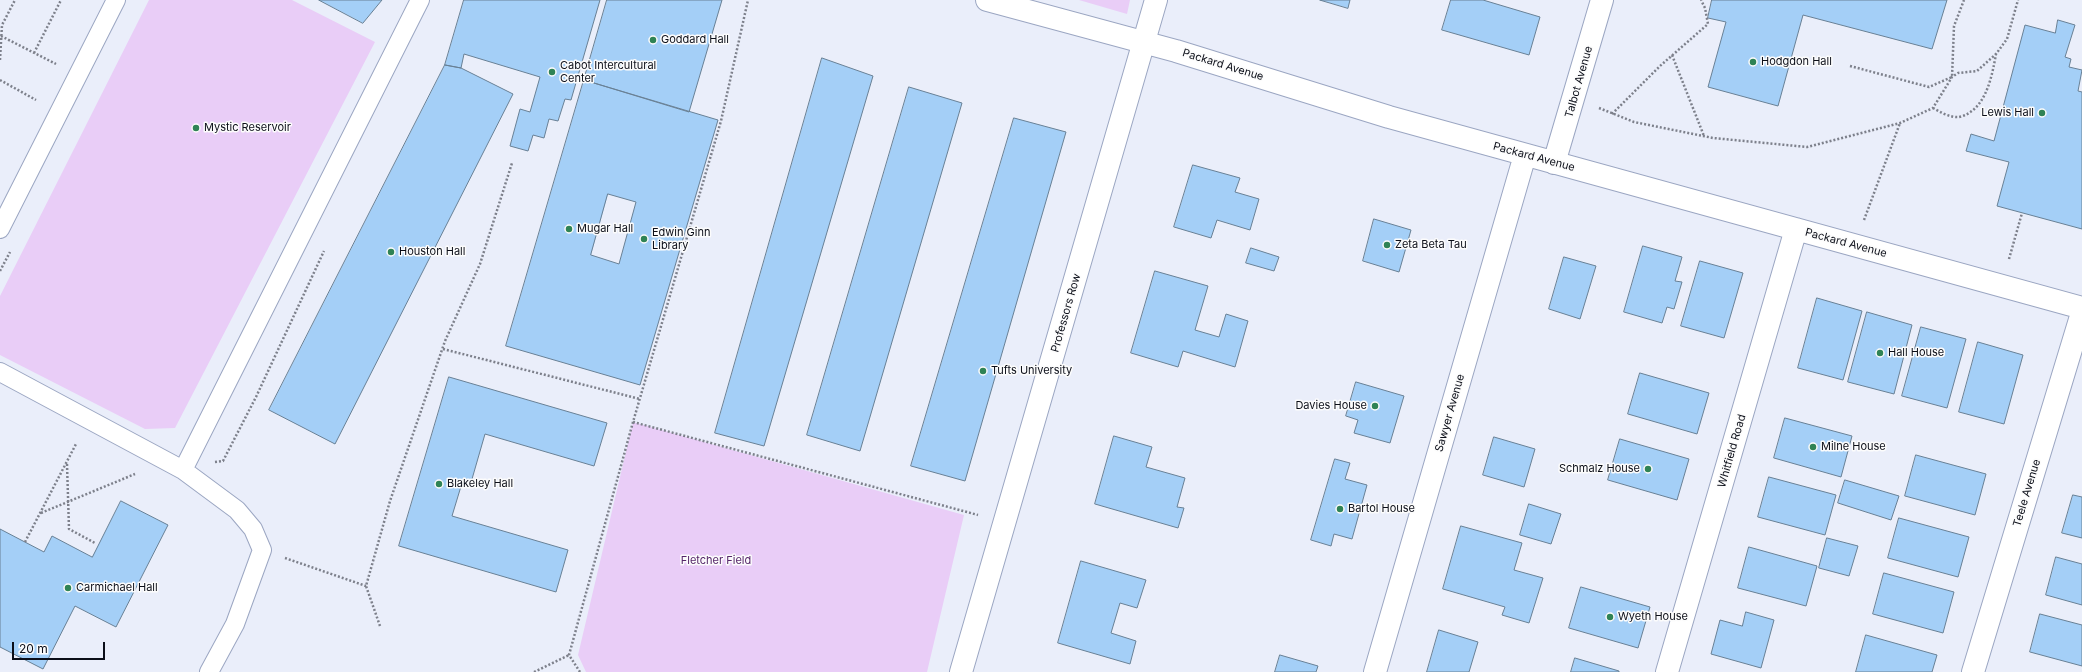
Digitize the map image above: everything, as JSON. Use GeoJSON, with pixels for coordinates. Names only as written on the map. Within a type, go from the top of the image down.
{"type":"FeatureCollection","features":[{"type":"Feature","properties":{"kind":"street","name":"Packard Avenue"},"geometry":{"type":"LineString","coordinates":[[987,0],[1144,42],[1389,117],[2082,308]]}},
{"type":"Feature","properties":{"kind":"street","name":"Professors Row"},"geometry":{"type":"LineString","coordinates":[[961,672],[1156,0]]}},
{"type":"Feature","properties":{"kind":"street","name":"Talbot Avenue"},"geometry":{"type":"LineString","coordinates":[[1554,163],[1575,98],[1602,0]]}},
{"type":"Feature","properties":{"kind":"street","name":"Sawyer Avenue"},"geometry":{"type":"LineString","coordinates":[[1375,672],[1525,155]]}},
{"type":"Feature","properties":{"kind":"street","name":"Whitfield Road"},"geometry":{"type":"LineString","coordinates":[[1667,672],[1796,229]]}},
{"type":"Feature","properties":{"kind":"street","name":"Teele Avenue"},"geometry":{"type":"LineString","coordinates":[[1973,672],[2082,313]]}},
{"type":"Feature","properties":{"kind":"lane"},"geometry":{"type":"LineString","coordinates":[[0,229],[116,0]]}},
{"type":"Feature","properties":{"kind":"lane"},"geometry":{"type":"LineString","coordinates":[[183,470],[420,0]]}},
{"type":"Feature","properties":{"kind":"lane"},"geometry":{"type":"LineString","coordinates":[[0,372],[183,470],[236,510],[253,529],[262,550],[234,624],[209,672]]}},
{"type":"Feature","properties":{"kind":"path"},"geometry":{"type":"LineString","coordinates":[[0,60],[2,25],[15,0]]}},
{"type":"Feature","properties":{"kind":"path"},"geometry":{"type":"LineString","coordinates":[[34,53],[61,0]]}},
{"type":"Feature","properties":{"kind":"path"},"geometry":{"type":"LineString","coordinates":[[534,672],[568,655],[633,422],[720,121],[748,0]]}},
{"type":"Feature","properties":{"kind":"path"},"geometry":{"type":"LineString","coordinates":[[1612,114],[1672,55],[1708,24],[1705,8],[1701,0]]}},
{"type":"Feature","properties":{"kind":"path"},"geometry":{"type":"LineString","coordinates":[[1575,98],[1634,122],[1704,136],[1807,147],[1900,123],[1933,108],[1952,77],[1954,26],[1964,0]]}},
{"type":"Feature","properties":{"kind":"path"},"geometry":{"type":"LineString","coordinates":[[1850,66],[1929,87],[1958,73],[1977,71],[1996,54],[2007,39],[2018,0]]}},
{"type":"Feature","properties":{"kind":"path"},"geometry":{"type":"LineString","coordinates":[[1,36],[58,65]]}},
{"type":"Feature","properties":{"kind":"path"},"geometry":{"type":"LineString","coordinates":[[1933,108],[1949,115],[1959,116],[1977,107],[1986,93],[1996,54]]}},
{"type":"Feature","properties":{"kind":"path"},"geometry":{"type":"LineString","coordinates":[[1672,55],[1704,136]]}},
{"type":"Feature","properties":{"kind":"path"},"geometry":{"type":"LineString","coordinates":[[0,80],[59,112]]}},
{"type":"Feature","properties":{"kind":"path"},"geometry":{"type":"LineString","coordinates":[[1858,247],[1865,218],[1900,123]]}},
{"type":"Feature","properties":{"kind":"path"},"geometry":{"type":"LineString","coordinates":[[380,626],[366,586],[390,501],[443,349],[480,264],[512,163]]}},
{"type":"Feature","properties":{"kind":"path"},"geometry":{"type":"LineString","coordinates":[[2009,259],[2022,213]]}},
{"type":"Feature","properties":{"kind":"path"},"geometry":{"type":"LineString","coordinates":[[443,349],[640,399]]}},
{"type":"Feature","properties":{"kind":"path"},"geometry":{"type":"LineString","coordinates":[[633,422],[980,516]]}},
{"type":"Feature","properties":{"kind":"path"},"geometry":{"type":"LineString","coordinates":[[25,542],[76,444]]}},
{"type":"Feature","properties":{"kind":"path"},"geometry":{"type":"LineString","coordinates":[[67,463],[69,529],[96,543]]}},
{"type":"Feature","properties":{"kind":"path"},"geometry":{"type":"LineString","coordinates":[[40,513],[135,474]]}},
{"type":"Feature","properties":{"kind":"path"},"geometry":{"type":"LineString","coordinates":[[262,550],[366,586]]}},
{"type":"Feature","properties":{"kind":"path"},"geometry":{"type":"LineString","coordinates":[[568,655],[580,672]]}},
{"type":"Feature","properties":{"kind":"green space"},"geometry":{"type":"Polygon","coordinates":[[[149,0],[292,0],[375,42],[175,428],[145,429],[0,355],[0,296],[149,0]]]}},
{"type":"Feature","properties":{"kind":"green space"},"geometry":{"type":"Polygon","coordinates":[[[1079,0],[1130,0],[1127,14],[1079,0]]]}},
{"type":"Feature","properties":{"kind":"green space","name":"Fletcher Field"},"geometry":{"type":"Polygon","coordinates":[[[633,422],[964,515],[927,672],[586,672],[578,655],[633,422]]]}},
{"type":"Feature","properties":{"kind":"building"},"geometry":{"type":"Polygon","coordinates":[[[319,0],[382,0],[363,23],[319,0]]]}},
{"type":"Feature","properties":{"kind":"building","name":"Cabot Intercultural Center"},"geometry":{"type":"Polygon","coordinates":[[[464,0],[600,0],[571,100],[565,99],[558,121],[549,119],[544,138],[533,135],[528,151],[510,146],[520,109],[530,112],[540,77],[464,54],[461,68],[445,65],[464,0]]]}},
{"type":"Feature","properties":{"kind":"building","name":"Goddard Hall"},"geometry":{"type":"Polygon","coordinates":[[[607,0],[722,0],[689,112],[584,80],[607,0]]]}},
{"type":"Feature","properties":{"kind":"building"},"geometry":{"type":"Polygon","coordinates":[[[1320,0],[1350,0],[1348,8],[1320,0]]]}},
{"type":"Feature","properties":{"kind":"building"},"geometry":{"type":"Polygon","coordinates":[[[1451,0],[1483,0],[1540,17],[1529,55],[1442,30],[1451,0]]]}},
{"type":"Feature","properties":{"kind":"building","name":"Hodgdon Hall"},"geometry":{"type":"Polygon","coordinates":[[[1712,0],[1947,0],[1932,49],[1803,15],[1778,106],[1708,87],[1726,22],[1708,18],[1712,0]]]}},
{"type":"Feature","properties":{"kind":"building","name":"Lewis Hall"},"geometry":{"type":"Polygon","coordinates":[[[2058,20],[2075,25],[2065,57],[2071,59],[2069,67],[2082,70],[2078,91],[2082,92],[2082,229],[1997,206],[2009,162],[1966,151],[1971,134],[1994,141],[2025,25],[2055,33],[2058,20]]]}},
{"type":"Feature","properties":{"kind":"building"},"geometry":{"type":"Polygon","coordinates":[[[822,58],[873,76],[764,446],[715,433],[822,58]]]}},
{"type":"Feature","properties":{"kind":"building","name":"Houston Hall"},"geometry":{"type":"Polygon","coordinates":[[[445,65],[461,68],[513,94],[335,444],[269,410],[445,65]]]}},
{"type":"Feature","properties":{"kind":"building","name":"Mugar Hall"},"geometry":{"type":"Polygon","coordinates":[[[584,80],[718,120],[640,385],[506,346],[584,80]],[[608,194],[591,255],[619,264],[636,202],[608,194]]]}},
{"type":"Feature","properties":{"kind":"building"},"geometry":{"type":"Polygon","coordinates":[[[909,87],[962,103],[860,451],[807,435],[909,87]]]}},
{"type":"Feature","properties":{"kind":"building"},"geometry":{"type":"Polygon","coordinates":[[[1014,118],[1066,132],[965,481],[911,466],[1014,118]]]}},
{"type":"Feature","properties":{"kind":"building"},"geometry":{"type":"Polygon","coordinates":[[[1193,165],[1240,178],[1235,192],[1259,199],[1250,230],[1217,220],[1211,238],[1174,227],[1193,165]]]}},
{"type":"Feature","properties":{"kind":"building","name":"Zeta Beta Tau"},"geometry":{"type":"Polygon","coordinates":[[[1374,219],[1411,230],[1399,272],[1363,261],[1374,219]]]}},
{"type":"Feature","properties":{"kind":"building"},"geometry":{"type":"Polygon","coordinates":[[[1643,246],[1682,257],[1675,281],[1682,282],[1674,309],[1667,307],[1662,323],[1624,312],[1643,246]]]}},
{"type":"Feature","properties":{"kind":"building"},"geometry":{"type":"Polygon","coordinates":[[[1251,248],[1279,257],[1274,271],[1246,263],[1251,248]]]}},
{"type":"Feature","properties":{"kind":"building"},"geometry":{"type":"Polygon","coordinates":[[[1564,257],[1596,266],[1580,319],[1549,309],[1564,257]]]}},
{"type":"Feature","properties":{"kind":"building"},"geometry":{"type":"Polygon","coordinates":[[[1700,261],[1743,273],[1724,338],[1681,326],[1700,261]]]}},
{"type":"Feature","properties":{"kind":"building"},"geometry":{"type":"Polygon","coordinates":[[[1155,271],[1208,286],[1195,330],[1219,337],[1226,314],[1248,321],[1235,367],[1183,351],[1178,367],[1131,353],[1155,271]]]}},
{"type":"Feature","properties":{"kind":"building"},"geometry":{"type":"Polygon","coordinates":[[[1817,298],[1862,311],[1843,380],[1798,368],[1817,298]]]}},
{"type":"Feature","properties":{"kind":"building","name":"Hall House"},"geometry":{"type":"Polygon","coordinates":[[[1867,312],[1912,325],[1894,394],[1848,382],[1867,312]]]}},
{"type":"Feature","properties":{"kind":"building"},"geometry":{"type":"Polygon","coordinates":[[[1921,327],[1966,339],[1947,408],[1902,396],[1921,327]]]}},
{"type":"Feature","properties":{"kind":"building"},"geometry":{"type":"Polygon","coordinates":[[[1978,342],[2023,355],[2004,424],[1959,412],[1978,342]]]}},
{"type":"Feature","properties":{"kind":"building"},"geometry":{"type":"Polygon","coordinates":[[[1640,373],[1709,393],[1697,434],[1628,414],[1640,373]]]}},
{"type":"Feature","properties":{"kind":"building","name":"Blakeley Hall"},"geometry":{"type":"Polygon","coordinates":[[[449,377],[607,423],[594,466],[485,434],[470,486],[462,483],[452,516],[568,550],[556,592],[399,546],[449,377]]]}},
{"type":"Feature","properties":{"kind":"building","name":"Davies House"},"geometry":{"type":"Polygon","coordinates":[[[1356,382],[1404,396],[1390,443],[1354,433],[1358,420],[1346,416],[1356,382]]]}},
{"type":"Feature","properties":{"kind":"building","name":"Milne House"},"geometry":{"type":"Polygon","coordinates":[[[1785,418],[1852,436],[1841,477],[1774,458],[1785,418]]]}},
{"type":"Feature","properties":{"kind":"building"},"geometry":{"type":"Polygon","coordinates":[[[1114,436],[1152,447],[1146,467],[1185,478],[1177,507],[1184,508],[1178,528],[1095,504],[1114,436]]]}},
{"type":"Feature","properties":{"kind":"building"},"geometry":{"type":"Polygon","coordinates":[[[1494,437],[1535,449],[1524,487],[1483,475],[1494,437]]]}},
{"type":"Feature","properties":{"kind":"building","name":"Schmalz House"},"geometry":{"type":"Polygon","coordinates":[[[1620,439],[1689,459],[1677,500],[1608,480],[1620,439]]]}},
{"type":"Feature","properties":{"kind":"building"},"geometry":{"type":"Polygon","coordinates":[[[1916,455],[1986,474],[1975,515],[1905,496],[1916,455]]]}},
{"type":"Feature","properties":{"kind":"building","name":"Bartol House"},"geometry":{"type":"Polygon","coordinates":[[[1335,459],[1350,463],[1345,479],[1367,485],[1352,539],[1334,534],[1331,546],[1311,540],[1335,459]]]}},
{"type":"Feature","properties":{"kind":"building"},"geometry":{"type":"Polygon","coordinates":[[[1769,477],[1836,495],[1825,535],[1758,517],[1769,477]]]}},
{"type":"Feature","properties":{"kind":"building"},"geometry":{"type":"Polygon","coordinates":[[[1845,480],[1899,496],[1891,520],[1838,503],[1845,480]]]}},
{"type":"Feature","properties":{"kind":"building"},"geometry":{"type":"Polygon","coordinates":[[[2073,495],[2082,497],[2082,538],[2062,533],[2073,495]]]}},
{"type":"Feature","properties":{"kind":"building","name":"Carmichael Hall"},"geometry":{"type":"Polygon","coordinates":[[[121,501],[168,525],[116,627],[75,606],[43,669],[0,647],[0,529],[44,552],[52,536],[92,557],[121,501]]]}},
{"type":"Feature","properties":{"kind":"building"},"geometry":{"type":"Polygon","coordinates":[[[1529,504],[1561,514],[1551,544],[1520,535],[1529,504]]]}},
{"type":"Feature","properties":{"kind":"building"},"geometry":{"type":"Polygon","coordinates":[[[1899,518],[1969,537],[1958,577],[1888,558],[1899,518]]]}},
{"type":"Feature","properties":{"kind":"building"},"geometry":{"type":"Polygon","coordinates":[[[1461,526],[1522,543],[1514,570],[1543,578],[1529,623],[1502,615],[1505,607],[1443,589],[1461,526]]]}},
{"type":"Feature","properties":{"kind":"building"},"geometry":{"type":"Polygon","coordinates":[[[1827,538],[1858,546],[1849,576],[1819,568],[1827,538]]]}},
{"type":"Feature","properties":{"kind":"building"},"geometry":{"type":"Polygon","coordinates":[[[1749,547],[1817,566],[1806,606],[1738,588],[1749,547]]]}},
{"type":"Feature","properties":{"kind":"building"},"geometry":{"type":"Polygon","coordinates":[[[2056,557],[2082,564],[2082,605],[2046,595],[2056,557]]]}},
{"type":"Feature","properties":{"kind":"building"},"geometry":{"type":"Polygon","coordinates":[[[1081,561],[1146,580],[1137,608],[1120,603],[1111,633],[1136,641],[1130,664],[1058,643],[1081,561]]]}},
{"type":"Feature","properties":{"kind":"building"},"geometry":{"type":"Polygon","coordinates":[[[1884,573],[1954,592],[1943,633],[1873,614],[1884,573]]]}},
{"type":"Feature","properties":{"kind":"building","name":"Wyeth House"},"geometry":{"type":"Polygon","coordinates":[[[1581,587],[1650,607],[1638,648],[1569,628],[1581,587]]]}},
{"type":"Feature","properties":{"kind":"building"},"geometry":{"type":"Polygon","coordinates":[[[1746,612],[1774,620],[1761,668],[1711,654],[1720,620],[1742,626],[1746,612]]]}},
{"type":"Feature","properties":{"kind":"building"},"geometry":{"type":"Polygon","coordinates":[[[2040,614],[2082,625],[2082,666],[2030,652],[2040,614]]]}},
{"type":"Feature","properties":{"kind":"building"},"geometry":{"type":"Polygon","coordinates":[[[1439,630],[1478,642],[1469,672],[1427,672],[1439,630]]]}},
{"type":"Feature","properties":{"kind":"building"},"geometry":{"type":"Polygon","coordinates":[[[1866,635],[1937,655],[1932,672],[1856,672],[1866,635]]]}},
{"type":"Feature","properties":{"kind":"building"},"geometry":{"type":"Polygon","coordinates":[[[1280,655],[1318,666],[1316,672],[1275,672],[1280,655]]]}},
{"type":"Feature","properties":{"kind":"building"},"geometry":{"type":"Polygon","coordinates":[[[1575,658],[1619,671],[1619,672],[1571,672],[1575,658]]]}},
{"type":"Feature","properties":{"kind":"place","name":"Goddard Hall"},"geometry":{"type":"Point","coordinates":[653,40]}},
{"type":"Feature","properties":{"kind":"place","name":"Hodgdon Hall"},"geometry":{"type":"Point","coordinates":[1753,62]}},
{"type":"Feature","properties":{"kind":"place","name":"Cabot Intercultural Center"},"geometry":{"type":"Point","coordinates":[552,72]}},
{"type":"Feature","properties":{"kind":"place","name":"Lewis Hall"},"geometry":{"type":"Point","coordinates":[2042,113]}},
{"type":"Feature","properties":{"kind":"place","name":"Mystic Reservoir"},"geometry":{"type":"Point","coordinates":[196,128]}},
{"type":"Feature","properties":{"kind":"place","name":"Mugar Hall"},"geometry":{"type":"Point","coordinates":[569,229]}},
{"type":"Feature","properties":{"kind":"place","name":"Edwin Ginn Library"},"geometry":{"type":"Point","coordinates":[644,239]}},
{"type":"Feature","properties":{"kind":"place","name":"Zeta Beta Tau"},"geometry":{"type":"Point","coordinates":[1387,245]}},
{"type":"Feature","properties":{"kind":"place","name":"Houston Hall"},"geometry":{"type":"Point","coordinates":[391,252]}},
{"type":"Feature","properties":{"kind":"place","name":"Hall House"},"geometry":{"type":"Point","coordinates":[1880,353]}},
{"type":"Feature","properties":{"kind":"place","name":"Tufts University"},"geometry":{"type":"Point","coordinates":[983,371]}},
{"type":"Feature","properties":{"kind":"place","name":"Davies House"},"geometry":{"type":"Point","coordinates":[1375,406]}},
{"type":"Feature","properties":{"kind":"place","name":"Milne House"},"geometry":{"type":"Point","coordinates":[1813,447]}},
{"type":"Feature","properties":{"kind":"place","name":"Schmalz House"},"geometry":{"type":"Point","coordinates":[1648,469]}},
{"type":"Feature","properties":{"kind":"place","name":"Blakeley Hall"},"geometry":{"type":"Point","coordinates":[439,484]}},
{"type":"Feature","properties":{"kind":"place","name":"Bartol House"},"geometry":{"type":"Point","coordinates":[1340,509]}},
{"type":"Feature","properties":{"kind":"place","name":"Carmichael Hall"},"geometry":{"type":"Point","coordinates":[68,588]}},
{"type":"Feature","properties":{"kind":"place","name":"Wyeth House"},"geometry":{"type":"Point","coordinates":[1610,617]}}]}
